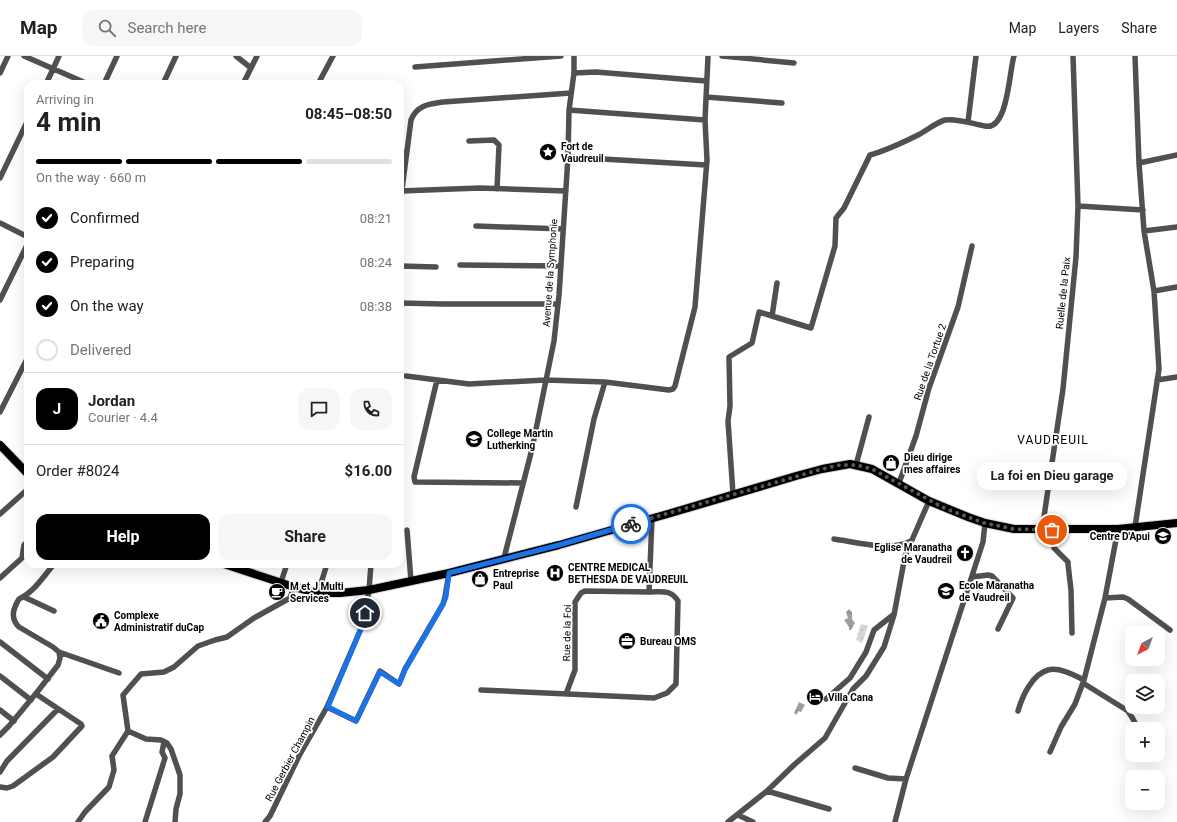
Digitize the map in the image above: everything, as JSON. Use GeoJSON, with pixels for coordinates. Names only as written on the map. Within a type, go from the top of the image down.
{"type":"FeatureCollection","features":[{"type":"Feature","properties":{"kind":"main road"},"geometry":{"type":"LineString","coordinates":[[0,445],[24,470]]}},
{"type":"Feature","properties":{"kind":"main road"},"geometry":{"type":"LineString","coordinates":[[247,568],[294,587],[318,593],[340,593],[369,590],[449,573],[583,538],[733,494],[840,465],[856,465],[872,469],[929,500],[984,523],[1014,529],[1118,529],[1177,523]]}},
{"type":"Feature","properties":{"kind":"street"},"geometry":{"type":"LineString","coordinates":[[0,73],[8,56]]}},
{"type":"Feature","properties":{"kind":"street"},"geometry":{"type":"LineString","coordinates":[[24,56],[79,80]]}},
{"type":"Feature","properties":{"kind":"street"},"geometry":{"type":"LineString","coordinates":[[48,80],[59,56]]}},
{"type":"Feature","properties":{"kind":"street"},"geometry":{"type":"LineString","coordinates":[[106,80],[118,56]]}},
{"type":"Feature","properties":{"kind":"street"},"geometry":{"type":"LineString","coordinates":[[165,80],[176,56]]}},
{"type":"Feature","properties":{"kind":"street"},"geometry":{"type":"LineString","coordinates":[[236,56],[250,68]]}},
{"type":"Feature","properties":{"kind":"street"},"geometry":{"type":"LineString","coordinates":[[245,80],[257,56]]}},
{"type":"Feature","properties":{"kind":"street"},"geometry":{"type":"LineString","coordinates":[[320,80],[333,56]]}},
{"type":"Feature","properties":{"kind":"street"},"geometry":{"type":"LineString","coordinates":[[415,67],[561,56]]}},
{"type":"Feature","properties":{"kind":"street","name":"Avenue de la Symphonie"},"geometry":{"type":"LineString","coordinates":[[504,558],[532,449],[554,341],[561,266],[568,157],[569,110],[574,73],[574,56]]}},
{"type":"Feature","properties":{"kind":"street"},"geometry":{"type":"LineString","coordinates":[[406,376],[469,384],[546,380],[605,382],[669,390],[673,389],[695,307],[706,165],[705,120],[708,56]]}},
{"type":"Feature","properties":{"kind":"street"},"geometry":{"type":"LineString","coordinates":[[722,56],[794,63]]}},
{"type":"Feature","properties":{"kind":"street"},"geometry":{"type":"LineString","coordinates":[[968,122],[976,56]]}},
{"type":"Feature","properties":{"kind":"street"},"geometry":{"type":"LineString","coordinates":[[733,494],[728,421],[730,406],[729,357],[752,343],[759,312],[811,328],[835,246],[836,218],[844,208],[870,155],[893,148],[945,120],[968,122],[990,127],[994,125],[1004,111],[1014,56]]}},
{"type":"Feature","properties":{"kind":"street","name":"Ruelle de la Paix"},"geometry":{"type":"LineString","coordinates":[[1042,530],[1063,389],[1076,257],[1078,206],[1073,56]]}},
{"type":"Feature","properties":{"kind":"street"},"geometry":{"type":"LineString","coordinates":[[1135,56],[1142,210],[1154,291],[1159,369],[1135,527]]}},
{"type":"Feature","properties":{"kind":"street"},"geometry":{"type":"LineString","coordinates":[[574,73],[596,72],[706,81]]}},
{"type":"Feature","properties":{"kind":"street"},"geometry":{"type":"LineString","coordinates":[[404,148],[413,114],[416,110],[429,104],[571,92]]}},
{"type":"Feature","properties":{"kind":"street"},"geometry":{"type":"LineString","coordinates":[[706,97],[782,103]]}},
{"type":"Feature","properties":{"kind":"street"},"geometry":{"type":"LineString","coordinates":[[569,110],[705,120]]}},
{"type":"Feature","properties":{"kind":"street"},"geometry":{"type":"LineString","coordinates":[[0,178],[24,128]]}},
{"type":"Feature","properties":{"kind":"street"},"geometry":{"type":"LineString","coordinates":[[469,141],[494,140],[498,142],[497,189]]}},
{"type":"Feature","properties":{"kind":"street"},"geometry":{"type":"LineString","coordinates":[[1139,163],[1177,155]]}},
{"type":"Feature","properties":{"kind":"street"},"geometry":{"type":"LineString","coordinates":[[568,157],[706,165]]}},
{"type":"Feature","properties":{"kind":"street"},"geometry":{"type":"LineString","coordinates":[[404,191],[497,189],[566,191]]}},
{"type":"Feature","properties":{"kind":"street"},"geometry":{"type":"LineString","coordinates":[[1078,206],[1142,210]]}},
{"type":"Feature","properties":{"kind":"street"},"geometry":{"type":"LineString","coordinates":[[0,223],[24,235]]}},
{"type":"Feature","properties":{"kind":"street"},"geometry":{"type":"LineString","coordinates":[[476,226],[563,228]]}},
{"type":"Feature","properties":{"kind":"street"},"geometry":{"type":"LineString","coordinates":[[1144,231],[1177,227]]}},
{"type":"Feature","properties":{"kind":"street","name":"Rue de la Tortue 2"},"geometry":{"type":"LineString","coordinates":[[899,483],[958,307],[972,246]]}},
{"type":"Feature","properties":{"kind":"street"},"geometry":{"type":"LineString","coordinates":[[0,300],[24,252]]}},
{"type":"Feature","properties":{"kind":"street"},"geometry":{"type":"LineString","coordinates":[[460,265],[561,266]]}},
{"type":"Feature","properties":{"kind":"street"},"geometry":{"type":"LineString","coordinates":[[404,266],[436,267]]}},
{"type":"Feature","properties":{"kind":"street"},"geometry":{"type":"LineString","coordinates":[[772,316],[777,283]]}},
{"type":"Feature","properties":{"kind":"street"},"geometry":{"type":"LineString","coordinates":[[1154,291],[1177,287]]}},
{"type":"Feature","properties":{"kind":"street"},"geometry":{"type":"LineString","coordinates":[[404,303],[558,304]]}},
{"type":"Feature","properties":{"kind":"street"},"geometry":{"type":"LineString","coordinates":[[0,412],[24,365]]}},
{"type":"Feature","properties":{"kind":"street"},"geometry":{"type":"LineString","coordinates":[[1157,380],[1177,378]]}},
{"type":"Feature","properties":{"kind":"street"},"geometry":{"type":"LineString","coordinates":[[437,380],[414,477],[415,482],[523,483]]}},
{"type":"Feature","properties":{"kind":"street"},"geometry":{"type":"LineString","coordinates":[[576,507],[594,419],[605,382]]}},
{"type":"Feature","properties":{"kind":"street"},"geometry":{"type":"LineString","coordinates":[[856,465],[869,417]]}},
{"type":"Feature","properties":{"kind":"street"},"geometry":{"type":"LineString","coordinates":[[0,514],[24,493]]}},
{"type":"Feature","properties":{"kind":"street"},"geometry":{"type":"LineString","coordinates":[[728,822],[767,791],[825,738],[853,689],[866,676],[884,647],[894,615],[905,556],[929,500]]}},
{"type":"Feature","properties":{"kind":"street"},"geometry":{"type":"LineString","coordinates":[[481,690],[654,698],[667,693],[676,684],[678,601],[675,595],[670,592],[649,592],[652,518]]}},
{"type":"Feature","properties":{"kind":"street"},"geometry":{"type":"LineString","coordinates":[[895,822],[906,779],[983,542],[984,523]]}},
{"type":"Feature","properties":{"kind":"street"},"geometry":{"type":"LineString","coordinates":[[1050,752],[1061,727],[1075,704],[1083,681],[1105,598],[1118,529]]}},
{"type":"Feature","properties":{"kind":"street"},"geometry":{"type":"LineString","coordinates":[[407,530],[411,581]]}},
{"type":"Feature","properties":{"kind":"street"},"geometry":{"type":"LineString","coordinates":[[1052,530],[1054,548],[1068,562],[1071,590],[1072,633]]}},
{"type":"Feature","properties":{"kind":"street"},"geometry":{"type":"LineString","coordinates":[[834,539],[872,545],[895,546],[911,541]]}},
{"type":"Feature","properties":{"kind":"street"},"geometry":{"type":"LineString","coordinates":[[0,578],[22,558],[24,545]]}},
{"type":"Feature","properties":{"kind":"street"},"geometry":{"type":"LineString","coordinates":[[51,568],[37,585],[24,597],[19,599],[13,616],[14,622],[19,627],[54,647],[59,652],[119,673]]}},
{"type":"Feature","properties":{"kind":"street"},"geometry":{"type":"LineString","coordinates":[[281,582],[286,568]]}},
{"type":"Feature","properties":{"kind":"street"},"geometry":{"type":"LineString","coordinates":[[318,593],[326,568]]}},
{"type":"Feature","properties":{"kind":"street","name":"Rue Gerbier Champin"},"geometry":{"type":"LineString","coordinates":[[265,822],[270,816],[299,756],[328,707],[363,624],[369,590],[371,568]]}},
{"type":"Feature","properties":{"kind":"street"},"geometry":{"type":"LineString","coordinates":[[328,707],[356,721],[380,672],[399,684],[405,670],[443,604],[446,597],[449,573]]}},
{"type":"Feature","properties":{"kind":"street"},"geometry":{"type":"LineString","coordinates":[[972,577],[992,576],[1013,598],[998,629]]}},
{"type":"Feature","properties":{"kind":"street"},"geometry":{"type":"LineString","coordinates":[[78,822],[85,812],[109,786],[114,770],[112,756],[128,732],[123,695],[141,674],[164,672],[174,667],[198,646],[227,637],[254,618],[290,598],[294,587]]}},
{"type":"Feature","properties":{"kind":"street","name":"Rue de la Foi"},"geometry":{"type":"LineString","coordinates":[[566,694],[575,670],[575,602],[581,593],[585,591],[649,592]]}},
{"type":"Feature","properties":{"kind":"street"},"geometry":{"type":"LineString","coordinates":[[24,597],[54,610]]}},
{"type":"Feature","properties":{"kind":"street"},"geometry":{"type":"LineString","coordinates":[[1105,598],[1122,597],[1128,599],[1170,630]]}},
{"type":"Feature","properties":{"kind":"street"},"geometry":{"type":"LineString","coordinates":[[826,699],[850,678],[866,652],[874,630],[894,615]]}},
{"type":"Feature","properties":{"kind":"street"},"geometry":{"type":"LineString","coordinates":[[0,642],[48,679]]}},
{"type":"Feature","properties":{"kind":"street"},"geometry":{"type":"LineString","coordinates":[[0,735],[14,721],[58,666],[60,658],[59,652]]}},
{"type":"Feature","properties":{"kind":"street"},"geometry":{"type":"LineString","coordinates":[[1018,711],[1022,697],[1038,675],[1048,670],[1059,670],[1083,681],[1128,711],[1134,722]]}},
{"type":"Feature","properties":{"kind":"street"},"geometry":{"type":"LineString","coordinates":[[0,676],[31,700]]}},
{"type":"Feature","properties":{"kind":"street"},"geometry":{"type":"LineString","coordinates":[[0,787],[7,788],[13,786],[53,757],[82,726],[36,694]]}},
{"type":"Feature","properties":{"kind":"street"},"geometry":{"type":"LineString","coordinates":[[0,772],[7,760],[58,709]]}},
{"type":"Feature","properties":{"kind":"street"},"geometry":{"type":"LineString","coordinates":[[0,710],[14,721]]}},
{"type":"Feature","properties":{"kind":"street"},"geometry":{"type":"LineString","coordinates":[[128,732],[146,739],[167,743],[171,750],[180,775],[180,794],[176,809],[175,822]]}},
{"type":"Feature","properties":{"kind":"street"},"geometry":{"type":"LineString","coordinates":[[145,822],[165,758],[162,752],[164,742]]}},
{"type":"Feature","properties":{"kind":"street"},"geometry":{"type":"LineString","coordinates":[[854,768],[888,778],[906,779]]}},
{"type":"Feature","properties":{"kind":"street"},"geometry":{"type":"LineString","coordinates":[[767,791],[829,809]]}},
{"type":"Feature","properties":{"kind":"street"},"geometry":{"type":"LineString","coordinates":[[738,815],[753,822]]}},
{"type":"Feature","properties":{"kind":"shaded area"},"geometry":{"type":"Polygon","coordinates":[[[861,624],[868,626],[862,643],[856,640],[861,624]]]}},
{"type":"Feature","properties":{"kind":"water"},"geometry":{"type":"Polygon","coordinates":[[[849,609],[852,612],[852,619],[855,623],[851,630],[849,630],[849,627],[844,620],[848,618],[846,612],[849,609]]]}},
{"type":"Feature","properties":{"kind":"water"},"geometry":{"type":"Polygon","coordinates":[[[799,702],[805,705],[801,712],[798,711],[797,715],[794,713],[799,702]]]}},
{"type":"Feature","properties":{"kind":"way so far"},"geometry":{"type":"LineString","coordinates":[[631,524],[822,469],[850,464],[872,469],[944,508],[984,523],[1014,529],[1052,530]]}},
{"type":"Feature","properties":{"kind":"place","name":"Fort de Vaudreuil"},"geometry":{"type":"Point","coordinates":[548,152]}},
{"type":"Feature","properties":{"kind":"place","name":"College Martin Lutherking"},"geometry":{"type":"Point","coordinates":[474,439]}},
{"type":"Feature","properties":{"kind":"place","name":"Dieu dirige mes affaires"},"geometry":{"type":"Point","coordinates":[891,463]}},
{"type":"Feature","properties":{"kind":"place","name":"La foi en Dieu garage"},"geometry":{"type":"Point","coordinates":[1052,530]}},
{"type":"Feature","properties":{"kind":"place","name":"Centre D'Apui"},"geometry":{"type":"Point","coordinates":[1163,536]}},
{"type":"Feature","properties":{"kind":"place","name":"Eglise Maranatha de Vaudreil"},"geometry":{"type":"Point","coordinates":[965,553]}},
{"type":"Feature","properties":{"kind":"place","name":"CENTRE MEDICAL BETHESDA DE VAUDREUIL"},"geometry":{"type":"Point","coordinates":[555,573]}},
{"type":"Feature","properties":{"kind":"place","name":"Entreprise Paul"},"geometry":{"type":"Point","coordinates":[480,579]}},
{"type":"Feature","properties":{"kind":"place","name":"Ecole Maranatha de Vaudreil"},"geometry":{"type":"Point","coordinates":[946,591]}},
{"type":"Feature","properties":{"kind":"place","name":"M et J Multi Services"},"geometry":{"type":"Point","coordinates":[277,592]}},
{"type":"Feature","properties":{"kind":"place","name":"Complexe Administratif duCap"},"geometry":{"type":"Point","coordinates":[101,621]}},
{"type":"Feature","properties":{"kind":"place","name":"Bureau OMS"},"geometry":{"type":"Point","coordinates":[627,641]}},
{"type":"Feature","properties":{"kind":"place","name":"Villa Cana"},"geometry":{"type":"Point","coordinates":[815,697]}},
{"type":"Feature","properties":{"kind":"district","name":"VAUDREUIL"},"geometry":{"type":"Point","coordinates":[1053,440]}},
{"type":"Feature","properties":{"kind":"route"},"geometry":{"type":"LineString","coordinates":[[365,613],[363,624],[328,707],[356,721],[380,672],[399,684],[405,670],[443,604],[446,597],[449,573],[559,545],[631,524]]}}]}
